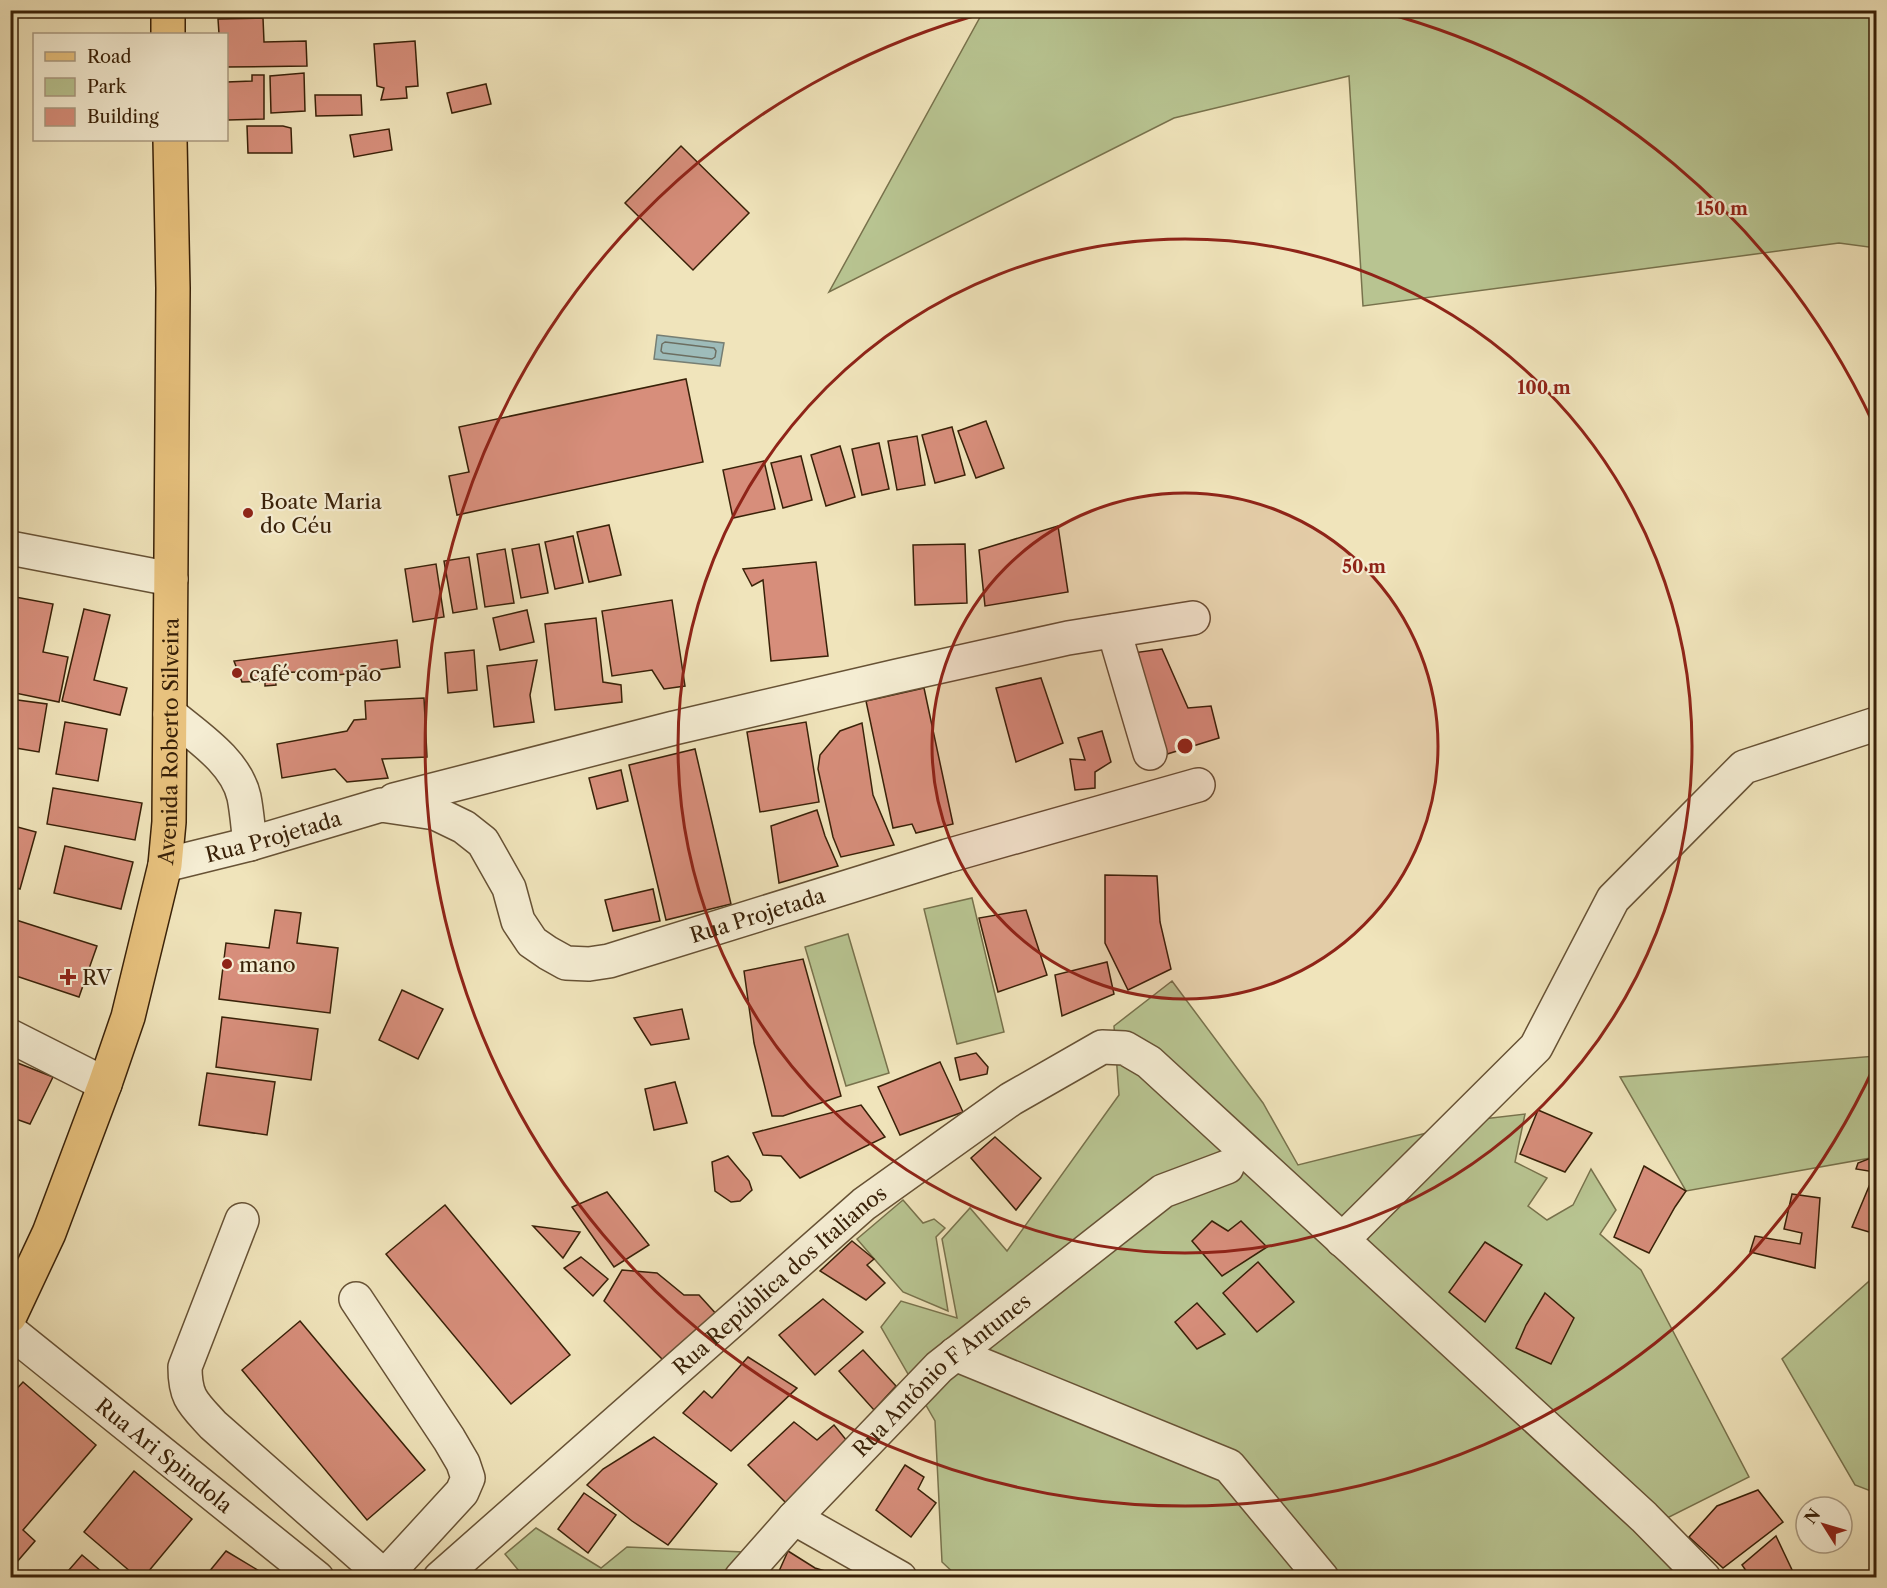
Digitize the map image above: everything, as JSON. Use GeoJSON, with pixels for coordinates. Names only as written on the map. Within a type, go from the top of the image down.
{"type":"FeatureCollection","features":[{"type":"Feature","properties":{"kind":"main road"},"geometry":{"type":"LineString","coordinates":[[168,10],[168,33]]}},
{"type":"Feature","properties":{"kind":"main road","name":"Avenida Roberto Silveira"},"geometry":{"type":"LineString","coordinates":[[10,1316],[49,1233],[105,1084],[128,1017],[165,866],[169,822],[171,579],[173,288],[170,141]]}},
{"type":"Feature","properties":{"kind":"street"},"geometry":{"type":"LineString","coordinates":[[10,548],[171,579]]}},
{"type":"Feature","properties":{"kind":"street","name":"Rua Projetada"},"geometry":{"type":"LineString","coordinates":[[165,866],[250,844],[404,797],[674,728],[1068,638],[1193,618]]}},
{"type":"Feature","properties":{"kind":"street"},"geometry":{"type":"LineString","coordinates":[[1114,631],[1150,753]]}},
{"type":"Feature","properties":{"kind":"street"},"geometry":{"type":"LineString","coordinates":[[170,714],[223,759],[235,778],[243,795],[250,844]]}},
{"type":"Feature","properties":{"kind":"street"},"geometry":{"type":"LineString","coordinates":[[1342,1240],[1536,1047],[1613,899],[1744,767],[1876,724]]}},
{"type":"Feature","properties":{"kind":"street","name":"Rua Projetada"},"geometry":{"type":"LineString","coordinates":[[381,805],[435,813],[464,827],[483,842],[509,888],[518,921],[532,942],[566,963],[589,964],[609,961],[947,856],[1198,784]]}},
{"type":"Feature","properties":{"kind":"street"},"geometry":{"type":"LineString","coordinates":[[10,1036],[105,1084]]}},
{"type":"Feature","properties":{"kind":"street","name":"Rua República dos Italianos"},"geometry":{"type":"LineString","coordinates":[[440,1578],[864,1204],[1011,1099],[1102,1047],[1125,1048],[1149,1062],[1644,1517],[1704,1578]]}},
{"type":"Feature","properties":{"kind":"street","name":"Rua Antônio F Antunes"},"geometry":{"type":"LineString","coordinates":[[741,1578],[794,1518],[939,1367],[1162,1191],[1227,1167]]}},
{"type":"Feature","properties":{"kind":"street"},"geometry":{"type":"LineString","coordinates":[[242,1220],[185,1367],[185,1385],[191,1401],[213,1425],[384,1577],[462,1492],[468,1478],[463,1463],[449,1439],[356,1299]]}},
{"type":"Feature","properties":{"kind":"street","name":"Rua Ari Spindola"},"geometry":{"type":"LineString","coordinates":[[10,1331],[317,1578]]}},
{"type":"Feature","properties":{"kind":"street"},"geometry":{"type":"LineString","coordinates":[[955,1354],[1229,1466],[1322,1578]]}},
{"type":"Feature","properties":{"kind":"street"},"geometry":{"type":"LineString","coordinates":[[794,1518],[900,1578]]}},
{"type":"Feature","properties":{"kind":"green space"},"geometry":{"type":"Polygon","coordinates":[[[984,10],[1876,11],[1876,248],[1839,243],[1363,306],[1349,76],[1174,118],[829,292],[984,10]]]}},
{"type":"Feature","properties":{"kind":"green space"},"geometry":{"type":"Polygon","coordinates":[[[972,898],[1004,1032],[957,1044],[924,909],[972,898]]]}},
{"type":"Feature","properties":{"kind":"green space"},"geometry":{"type":"Polygon","coordinates":[[[848,934],[889,1073],[846,1086],[805,947],[848,934]]]}},
{"type":"Feature","properties":{"kind":"green space"},"geometry":{"type":"Polygon","coordinates":[[[1172,981],[1263,1103],[1298,1165],[1483,1119],[1525,1114],[1515,1162],[1547,1178],[1528,1206],[1547,1220],[1573,1205],[1591,1169],[1616,1210],[1600,1234],[1641,1270],[1749,1477],[1665,1519],[1699,1562],[1732,1577],[958,1577],[942,1562],[935,1421],[881,1327],[901,1301],[957,1318],[942,1239],[970,1208],[1007,1251],[1119,1095],[1114,1026],[1172,981]]]}},
{"type":"Feature","properties":{"kind":"green space"},"geometry":{"type":"Polygon","coordinates":[[[1876,1056],[1876,1157],[1686,1191],[1620,1077],[1876,1056]]]}},
{"type":"Feature","properties":{"kind":"green space"},"geometry":{"type":"Polygon","coordinates":[[[903,1200],[923,1223],[934,1219],[945,1228],[936,1237],[948,1311],[903,1292],[857,1239],[903,1200]]]}},
{"type":"Feature","properties":{"kind":"green space"},"geometry":{"type":"Polygon","coordinates":[[[1876,1275],[1876,1493],[1855,1485],[1782,1359],[1876,1275]]]}},
{"type":"Feature","properties":{"kind":"green space"},"geometry":{"type":"Polygon","coordinates":[[[536,1528],[601,1568],[627,1547],[744,1552],[743,1578],[524,1577],[505,1554],[536,1528]]]}},
{"type":"Feature","properties":{"kind":"water"},"geometry":{"type":"Polygon","coordinates":[[[657,335],[724,343],[720,366],[654,359],[657,335]]]}},
{"type":"Feature","properties":{"kind":"building"},"geometry":{"type":"Polygon","coordinates":[[[263,18],[264,42],[306,41],[307,66],[228,67],[228,33],[219,33],[218,19],[263,18]]]}},
{"type":"Feature","properties":{"kind":"building"},"geometry":{"type":"Polygon","coordinates":[[[415,41],[418,86],[406,87],[407,98],[381,100],[384,88],[377,86],[374,44],[415,41]]]}},
{"type":"Feature","properties":{"kind":"building"},"geometry":{"type":"Polygon","coordinates":[[[304,73],[305,111],[271,113],[270,76],[304,73]]]}},
{"type":"Feature","properties":{"kind":"building"},"geometry":{"type":"Polygon","coordinates":[[[252,75],[264,75],[264,119],[228,120],[228,82],[252,81],[252,75]]]}},
{"type":"Feature","properties":{"kind":"building"},"geometry":{"type":"Polygon","coordinates":[[[486,84],[491,104],[452,113],[447,93],[486,84]]]}},
{"type":"Feature","properties":{"kind":"building"},"geometry":{"type":"Polygon","coordinates":[[[315,95],[361,95],[362,115],[316,116],[315,95]]]}},
{"type":"Feature","properties":{"kind":"building"},"geometry":{"type":"Polygon","coordinates":[[[247,126],[291,128],[292,153],[248,153],[247,126]]]}},
{"type":"Feature","properties":{"kind":"building"},"geometry":{"type":"Polygon","coordinates":[[[389,129],[392,150],[354,157],[350,135],[389,129]]]}},
{"type":"Feature","properties":{"kind":"building"},"geometry":{"type":"Polygon","coordinates":[[[681,146],[749,213],[693,270],[625,203],[681,146]]]}},
{"type":"Feature","properties":{"kind":"building"},"geometry":{"type":"Polygon","coordinates":[[[686,379],[703,462],[457,515],[449,476],[469,472],[459,427],[686,379]]]}},
{"type":"Feature","properties":{"kind":"building"},"geometry":{"type":"Polygon","coordinates":[[[986,421],[1004,468],[976,478],[958,431],[986,421]]]}},
{"type":"Feature","properties":{"kind":"building"},"geometry":{"type":"Polygon","coordinates":[[[952,427],[965,475],[935,483],[922,435],[952,427]]]}},
{"type":"Feature","properties":{"kind":"building"},"geometry":{"type":"Polygon","coordinates":[[[917,436],[925,485],[897,490],[888,441],[917,436]]]}},
{"type":"Feature","properties":{"kind":"building"},"geometry":{"type":"Polygon","coordinates":[[[879,443],[889,489],[862,495],[852,449],[879,443]]]}},
{"type":"Feature","properties":{"kind":"building"},"geometry":{"type":"Polygon","coordinates":[[[840,446],[855,497],[826,506],[811,455],[840,446]]]}},
{"type":"Feature","properties":{"kind":"building"},"geometry":{"type":"Polygon","coordinates":[[[801,456],[812,500],[783,508],[771,463],[801,456]]]}},
{"type":"Feature","properties":{"kind":"building"},"geometry":{"type":"Polygon","coordinates":[[[764,461],[775,509],[733,518],[723,470],[764,461]]]}},
{"type":"Feature","properties":{"kind":"building"},"geometry":{"type":"Polygon","coordinates":[[[609,525],[621,575],[589,582],[577,532],[609,525]]]}},
{"type":"Feature","properties":{"kind":"building"},"geometry":{"type":"Polygon","coordinates":[[[1058,526],[1068,592],[985,606],[979,550],[1058,526]]]}},
{"type":"Feature","properties":{"kind":"building"},"geometry":{"type":"Polygon","coordinates":[[[573,536],[583,583],[555,589],[545,542],[573,536]]]}},
{"type":"Feature","properties":{"kind":"building"},"geometry":{"type":"Polygon","coordinates":[[[539,544],[548,593],[521,598],[512,549],[539,544]]]}},
{"type":"Feature","properties":{"kind":"building"},"geometry":{"type":"Polygon","coordinates":[[[965,544],[967,603],[915,605],[913,545],[965,544]]]}},
{"type":"Feature","properties":{"kind":"building"},"geometry":{"type":"Polygon","coordinates":[[[505,549],[514,603],[485,607],[477,554],[505,549]]]}},
{"type":"Feature","properties":{"kind":"building"},"geometry":{"type":"Polygon","coordinates":[[[469,557],[477,609],[453,613],[444,561],[469,557]]]}},
{"type":"Feature","properties":{"kind":"building"},"geometry":{"type":"Polygon","coordinates":[[[816,562],[828,656],[771,661],[763,580],[752,586],[743,569],[816,562]]]}},
{"type":"Feature","properties":{"kind":"building"},"geometry":{"type":"Polygon","coordinates":[[[436,564],[444,617],[413,622],[405,569],[436,564]]]}},
{"type":"Feature","properties":{"kind":"building"},"geometry":{"type":"Polygon","coordinates":[[[10,596],[53,604],[43,652],[68,657],[59,702],[10,692],[10,596]]]}},
{"type":"Feature","properties":{"kind":"building"},"geometry":{"type":"Polygon","coordinates":[[[672,600],[685,686],[664,689],[652,670],[612,676],[602,611],[672,600]]]}},
{"type":"Feature","properties":{"kind":"building"},"geometry":{"type":"Polygon","coordinates":[[[84,609],[110,615],[94,680],[127,688],[120,715],[62,701],[84,609]]]}},
{"type":"Feature","properties":{"kind":"building"},"geometry":{"type":"Polygon","coordinates":[[[527,610],[534,642],[500,650],[493,618],[527,610]]]}},
{"type":"Feature","properties":{"kind":"building"},"geometry":{"type":"Polygon","coordinates":[[[596,618],[603,682],[621,685],[622,702],[555,710],[545,624],[596,618]]]}},
{"type":"Feature","properties":{"kind":"building"},"geometry":{"type":"Polygon","coordinates":[[[397,640],[400,667],[322,677],[320,671],[275,673],[276,685],[265,686],[265,681],[242,682],[234,661],[397,640]]]}},
{"type":"Feature","properties":{"kind":"building"},"geometry":{"type":"Polygon","coordinates":[[[1162,649],[1188,708],[1211,706],[1219,738],[1164,755],[1125,654],[1162,649]]]}},
{"type":"Feature","properties":{"kind":"building"},"geometry":{"type":"Polygon","coordinates":[[[474,650],[477,690],[448,693],[445,653],[474,650]]]}},
{"type":"Feature","properties":{"kind":"building"},"geometry":{"type":"Polygon","coordinates":[[[537,660],[530,695],[534,722],[494,727],[487,666],[537,660]]]}},
{"type":"Feature","properties":{"kind":"building"},"geometry":{"type":"Polygon","coordinates":[[[1041,678],[1063,743],[1016,762],[996,688],[1041,678]]]}},
{"type":"Feature","properties":{"kind":"building"},"geometry":{"type":"Polygon","coordinates":[[[924,688],[953,824],[916,833],[912,824],[893,828],[866,701],[924,688]]]}},
{"type":"Feature","properties":{"kind":"building"},"geometry":{"type":"Polygon","coordinates":[[[424,698],[427,757],[382,759],[388,778],[347,782],[335,769],[282,778],[277,744],[347,731],[354,720],[366,719],[365,701],[424,698]]]}},
{"type":"Feature","properties":{"kind":"building"},"geometry":{"type":"Polygon","coordinates":[[[10,699],[47,704],[39,752],[10,747],[10,699]]]}},
{"type":"Feature","properties":{"kind":"building"},"geometry":{"type":"Polygon","coordinates":[[[65,722],[107,729],[98,781],[56,774],[65,722]]]}},
{"type":"Feature","properties":{"kind":"building"},"geometry":{"type":"Polygon","coordinates":[[[806,722],[819,802],[760,812],[747,732],[806,722]]]}},
{"type":"Feature","properties":{"kind":"building"},"geometry":{"type":"Polygon","coordinates":[[[862,723],[873,795],[894,845],[841,857],[833,837],[818,769],[820,755],[840,731],[862,723]]]}},
{"type":"Feature","properties":{"kind":"building"},"geometry":{"type":"Polygon","coordinates":[[[1102,731],[1111,762],[1095,772],[1095,788],[1075,790],[1070,759],[1085,760],[1078,738],[1102,731]]]}},
{"type":"Feature","properties":{"kind":"building"},"geometry":{"type":"Polygon","coordinates":[[[695,749],[731,904],[666,920],[629,765],[695,749]]]}},
{"type":"Feature","properties":{"kind":"building"},"geometry":{"type":"Polygon","coordinates":[[[621,770],[628,801],[597,809],[589,778],[621,770]]]}},
{"type":"Feature","properties":{"kind":"building"},"geometry":{"type":"Polygon","coordinates":[[[53,788],[142,803],[135,840],[47,824],[53,788]]]}},
{"type":"Feature","properties":{"kind":"building"},"geometry":{"type":"Polygon","coordinates":[[[817,810],[838,866],[779,883],[771,826],[817,810]]]}},
{"type":"Feature","properties":{"kind":"building"},"geometry":{"type":"Polygon","coordinates":[[[10,825],[36,832],[20,889],[10,886],[10,825]]]}},
{"type":"Feature","properties":{"kind":"building"},"geometry":{"type":"Polygon","coordinates":[[[65,846],[133,862],[121,909],[54,893],[65,846]]]}},
{"type":"Feature","properties":{"kind":"building"},"geometry":{"type":"Polygon","coordinates":[[[1105,875],[1157,876],[1160,922],[1171,969],[1128,990],[1105,943],[1105,875]]]}},
{"type":"Feature","properties":{"kind":"building"},"geometry":{"type":"Polygon","coordinates":[[[653,889],[660,921],[613,931],[605,900],[653,889]]]}},
{"type":"Feature","properties":{"kind":"building"},"geometry":{"type":"Polygon","coordinates":[[[275,910],[301,913],[297,943],[338,948],[330,1013],[219,999],[226,943],[269,948],[275,910]]]}},
{"type":"Feature","properties":{"kind":"building"},"geometry":{"type":"Polygon","coordinates":[[[1026,910],[1047,975],[998,992],[979,918],[1026,910]]]}},
{"type":"Feature","properties":{"kind":"building"},"geometry":{"type":"Polygon","coordinates":[[[13,919],[97,946],[79,997],[10,974],[10,927],[13,919]]]}},
{"type":"Feature","properties":{"kind":"building"},"geometry":{"type":"Polygon","coordinates":[[[803,959],[841,1096],[783,1116],[772,1116],[754,1043],[744,971],[803,959]]]}},
{"type":"Feature","properties":{"kind":"building"},"geometry":{"type":"Polygon","coordinates":[[[1107,962],[1114,994],[1062,1016],[1055,975],[1107,962]]]}},
{"type":"Feature","properties":{"kind":"building"},"geometry":{"type":"Polygon","coordinates":[[[402,990],[443,1009],[418,1059],[379,1040],[402,990]]]}},
{"type":"Feature","properties":{"kind":"building"},"geometry":{"type":"Polygon","coordinates":[[[682,1009],[689,1039],[651,1045],[634,1018],[682,1009]]]}},
{"type":"Feature","properties":{"kind":"building"},"geometry":{"type":"Polygon","coordinates":[[[222,1017],[318,1029],[311,1080],[216,1067],[222,1017]]]}},
{"type":"Feature","properties":{"kind":"building"},"geometry":{"type":"Polygon","coordinates":[[[976,1053],[988,1067],[987,1074],[960,1080],[955,1058],[976,1053]]]}},
{"type":"Feature","properties":{"kind":"building"},"geometry":{"type":"Polygon","coordinates":[[[10,1060],[53,1077],[30,1124],[10,1117],[10,1060]]]}},
{"type":"Feature","properties":{"kind":"building"},"geometry":{"type":"Polygon","coordinates":[[[940,1062],[963,1112],[900,1135],[878,1087],[940,1062]]]}},
{"type":"Feature","properties":{"kind":"building"},"geometry":{"type":"Polygon","coordinates":[[[207,1073],[275,1082],[267,1135],[199,1125],[207,1073]]]}},
{"type":"Feature","properties":{"kind":"building"},"geometry":{"type":"Polygon","coordinates":[[[675,1082],[687,1123],[654,1130],[645,1089],[675,1082]]]}},
{"type":"Feature","properties":{"kind":"building"},"geometry":{"type":"Polygon","coordinates":[[[861,1105],[885,1137],[800,1178],[781,1156],[763,1155],[753,1133],[861,1105]]]}},
{"type":"Feature","properties":{"kind":"building"},"geometry":{"type":"Polygon","coordinates":[[[1538,1110],[1592,1133],[1565,1172],[1520,1154],[1538,1110]]]}},
{"type":"Feature","properties":{"kind":"building"},"geometry":{"type":"Polygon","coordinates":[[[995,1137],[1041,1178],[1016,1210],[971,1158],[995,1137]]]}},
{"type":"Feature","properties":{"kind":"building"},"geometry":{"type":"Polygon","coordinates":[[[728,1156],[749,1181],[752,1190],[740,1201],[731,1202],[715,1191],[712,1162],[728,1156]]]}},
{"type":"Feature","properties":{"kind":"building"},"geometry":{"type":"Polygon","coordinates":[[[1876,1156],[1876,1234],[1852,1227],[1875,1172],[1856,1169],[1858,1163],[1876,1156]]]}},
{"type":"Feature","properties":{"kind":"building"},"geometry":{"type":"Polygon","coordinates":[[[1644,1166],[1686,1191],[1649,1253],[1614,1237],[1644,1166]]]}},
{"type":"Feature","properties":{"kind":"building"},"geometry":{"type":"Polygon","coordinates":[[[607,1192],[649,1245],[614,1267],[572,1207],[607,1192]]]}},
{"type":"Feature","properties":{"kind":"building"},"geometry":{"type":"Polygon","coordinates":[[[1792,1194],[1820,1198],[1815,1268],[1750,1252],[1755,1236],[1800,1244],[1802,1233],[1784,1229],[1792,1194]]]}},
{"type":"Feature","properties":{"kind":"building"},"geometry":{"type":"Polygon","coordinates":[[[445,1205],[570,1355],[511,1404],[386,1254],[445,1205]]]}},
{"type":"Feature","properties":{"kind":"building"},"geometry":{"type":"Polygon","coordinates":[[[1212,1221],[1228,1231],[1241,1221],[1267,1247],[1222,1276],[1192,1241],[1212,1221]]]}},
{"type":"Feature","properties":{"kind":"building"},"geometry":{"type":"Polygon","coordinates":[[[533,1226],[580,1232],[563,1258],[533,1226]]]}},
{"type":"Feature","properties":{"kind":"building"},"geometry":{"type":"Polygon","coordinates":[[[852,1241],[874,1259],[867,1265],[885,1283],[866,1300],[820,1271],[852,1241]]]}},
{"type":"Feature","properties":{"kind":"building"},"geometry":{"type":"Polygon","coordinates":[[[1485,1242],[1522,1265],[1485,1322],[1449,1292],[1485,1242]]]}},
{"type":"Feature","properties":{"kind":"building"},"geometry":{"type":"Polygon","coordinates":[[[581,1257],[608,1279],[593,1296],[564,1268],[581,1257]]]}},
{"type":"Feature","properties":{"kind":"building"},"geometry":{"type":"Polygon","coordinates":[[[1258,1262],[1294,1302],[1257,1332],[1223,1293],[1258,1262]]]}},
{"type":"Feature","properties":{"kind":"building"},"geometry":{"type":"Polygon","coordinates":[[[622,1270],[657,1273],[684,1295],[699,1295],[718,1316],[668,1365],[604,1301],[622,1270]]]}},
{"type":"Feature","properties":{"kind":"building"},"geometry":{"type":"Polygon","coordinates":[[[1545,1293],[1574,1318],[1551,1364],[1516,1348],[1526,1325],[1545,1293]]]}},
{"type":"Feature","properties":{"kind":"building"},"geometry":{"type":"Polygon","coordinates":[[[823,1299],[863,1332],[815,1375],[779,1335],[823,1299]]]}},
{"type":"Feature","properties":{"kind":"building"},"geometry":{"type":"Polygon","coordinates":[[[1197,1303],[1225,1334],[1197,1349],[1175,1322],[1197,1303]]]}},
{"type":"Feature","properties":{"kind":"building"},"geometry":{"type":"Polygon","coordinates":[[[300,1321],[425,1470],[367,1520],[242,1370],[300,1321]]]}},
{"type":"Feature","properties":{"kind":"building"},"geometry":{"type":"Polygon","coordinates":[[[863,1350],[896,1386],[874,1410],[839,1371],[863,1350]]]}},
{"type":"Feature","properties":{"kind":"building"},"geometry":{"type":"Polygon","coordinates":[[[748,1357],[797,1388],[731,1451],[683,1413],[704,1391],[712,1398],[748,1357]]]}},
{"type":"Feature","properties":{"kind":"building"},"geometry":{"type":"Polygon","coordinates":[[[23,1382],[96,1445],[23,1530],[35,1541],[10,1570],[10,1396],[23,1382]]]}},
{"type":"Feature","properties":{"kind":"building"},"geometry":{"type":"Polygon","coordinates":[[[794,1422],[817,1440],[834,1425],[852,1447],[794,1511],[748,1465],[794,1422]]]}},
{"type":"Feature","properties":{"kind":"building"},"geometry":{"type":"Polygon","coordinates":[[[654,1437],[717,1484],[668,1545],[632,1521],[587,1485],[603,1469],[654,1437]]]}},
{"type":"Feature","properties":{"kind":"building"},"geometry":{"type":"Polygon","coordinates":[[[905,1465],[924,1477],[918,1489],[936,1503],[911,1537],[876,1510],[905,1465]]]}},
{"type":"Feature","properties":{"kind":"building"},"geometry":{"type":"Polygon","coordinates":[[[134,1471],[192,1519],[143,1578],[138,1578],[84,1532],[134,1471]]]}},
{"type":"Feature","properties":{"kind":"building"},"geometry":{"type":"Polygon","coordinates":[[[1758,1490],[1783,1522],[1723,1568],[1689,1537],[1717,1506],[1758,1490]]]}},
{"type":"Feature","properties":{"kind":"building"},"geometry":{"type":"Polygon","coordinates":[[[584,1493],[616,1515],[588,1553],[558,1529],[584,1493]]]}},
{"type":"Feature","properties":{"kind":"building"},"geometry":{"type":"Polygon","coordinates":[[[1776,1536],[1794,1574],[1792,1578],[1751,1578],[1742,1565],[1776,1536]]]}},
{"type":"Feature","properties":{"kind":"building"},"geometry":{"type":"Polygon","coordinates":[[[226,1551],[271,1578],[204,1578],[226,1551]]]}},
{"type":"Feature","properties":{"kind":"building"},"geometry":{"type":"Polygon","coordinates":[[[788,1551],[815,1568],[848,1578],[776,1578],[788,1551]]]}},
{"type":"Feature","properties":{"kind":"building"},"geometry":{"type":"Polygon","coordinates":[[[82,1555],[109,1578],[62,1578],[82,1555]]]}},
{"type":"Feature","properties":{"kind":"place","name":"Boate Maria do Céu"},"geometry":{"type":"Point","coordinates":[248,513]}},
{"type":"Feature","properties":{"kind":"place","name":"café com pão"},"geometry":{"type":"Point","coordinates":[237,673]}},
{"type":"Feature","properties":{"kind":"place","name":"mano"},"geometry":{"type":"Point","coordinates":[227,964]}},
{"type":"Feature","properties":{"kind":"place","name":"RV"},"geometry":{"type":"Point","coordinates":[68,977]}}]}
